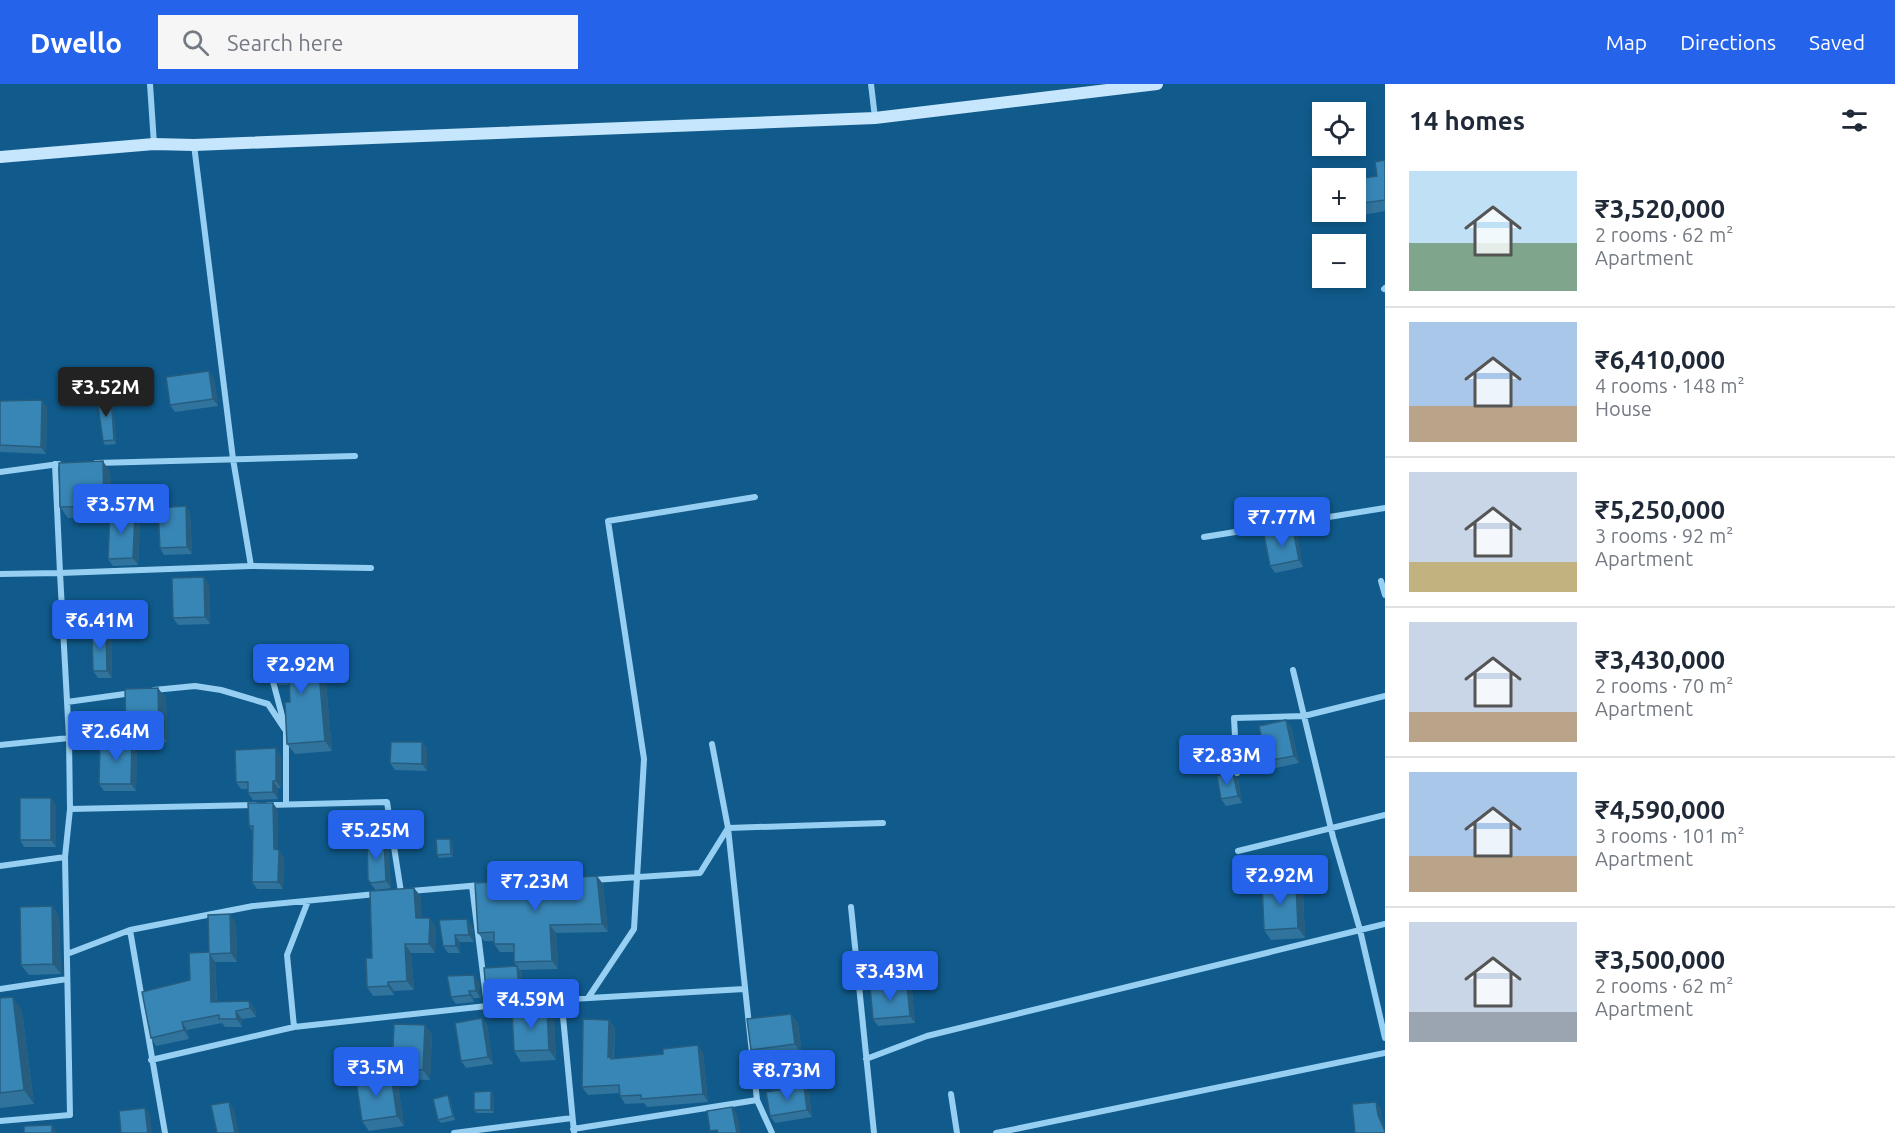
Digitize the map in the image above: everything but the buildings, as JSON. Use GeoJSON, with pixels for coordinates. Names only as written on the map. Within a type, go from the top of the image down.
{"type":"FeatureCollection","features":[{"type":"Feature","properties":{"kind":"street"},"geometry":{"type":"LineString","coordinates":[[150,84],[154,144]]}},
{"type":"Feature","properties":{"kind":"street"},"geometry":{"type":"LineString","coordinates":[[871,84],[875,118]]}},
{"type":"Feature","properties":{"kind":"street"},"geometry":{"type":"LineString","coordinates":[[0,157],[154,144],[194,145],[875,118],[1157,84]]}},
{"type":"Feature","properties":{"kind":"street"},"geometry":{"type":"LineString","coordinates":[[194,145],[233,459],[251,566]]}},
{"type":"Feature","properties":{"kind":"street"},"geometry":{"type":"LineString","coordinates":[[91,464],[355,456]]}},
{"type":"Feature","properties":{"kind":"street"},"geometry":{"type":"LineString","coordinates":[[0,472],[67,464]]}},
{"type":"Feature","properties":{"kind":"street"},"geometry":{"type":"LineString","coordinates":[[0,1121],[70,1115],[65,858],[70,809],[69,738],[55,465]]}},
{"type":"Feature","properties":{"kind":"street"},"geometry":{"type":"LineString","coordinates":[[588,998],[634,929],[644,759],[608,521],[755,497]]}},
{"type":"Feature","properties":{"kind":"street"},"geometry":{"type":"LineString","coordinates":[[1204,537],[1385,508]]}},
{"type":"Feature","properties":{"kind":"street"},"geometry":{"type":"LineString","coordinates":[[0,574],[251,566],[371,568]]}},
{"type":"Feature","properties":{"kind":"street"},"geometry":{"type":"LineString","coordinates":[[1381,581],[1385,595]]}},
{"type":"Feature","properties":{"kind":"street"},"geometry":{"type":"LineString","coordinates":[[269,666],[286,731],[286,804]]}},
{"type":"Feature","properties":{"kind":"street"},"geometry":{"type":"LineString","coordinates":[[1293,670],[1331,828],[1360,930],[1385,1038]]}},
{"type":"Feature","properties":{"kind":"street"},"geometry":{"type":"LineString","coordinates":[[149,691],[195,686],[268,704],[286,731]]}},
{"type":"Feature","properties":{"kind":"street"},"geometry":{"type":"LineString","coordinates":[[67,702],[137,693]]}},
{"type":"Feature","properties":{"kind":"street"},"geometry":{"type":"LineString","coordinates":[[1237,773],[1234,718],[1304,716],[1385,696]]}},
{"type":"Feature","properties":{"kind":"street"},"geometry":{"type":"LineString","coordinates":[[0,746],[69,738]]}},
{"type":"Feature","properties":{"kind":"street"},"geometry":{"type":"LineString","coordinates":[[712,744],[728,828],[757,1100],[772,1133]]}},
{"type":"Feature","properties":{"kind":"street"},"geometry":{"type":"LineString","coordinates":[[70,809],[387,802],[401,892]]}},
{"type":"Feature","properties":{"kind":"street"},"geometry":{"type":"LineString","coordinates":[[1238,851],[1385,815]]}},
{"type":"Feature","properties":{"kind":"street"},"geometry":{"type":"LineString","coordinates":[[728,828],[883,823]]}},
{"type":"Feature","properties":{"kind":"street"},"geometry":{"type":"LineString","coordinates":[[586,880],[700,873],[728,828]]}},
{"type":"Feature","properties":{"kind":"street"},"geometry":{"type":"LineString","coordinates":[[0,866],[65,858]]}},
{"type":"Feature","properties":{"kind":"street"},"geometry":{"type":"LineString","coordinates":[[67,954],[130,930],[253,906],[484,885]]}},
{"type":"Feature","properties":{"kind":"street"},"geometry":{"type":"LineString","coordinates":[[472,886],[487,1006]]}},
{"type":"Feature","properties":{"kind":"street"},"geometry":{"type":"LineString","coordinates":[[294,1027],[287,955],[308,901]]}},
{"type":"Feature","properties":{"kind":"street"},"geometry":{"type":"LineString","coordinates":[[851,907],[873,1133]]}},
{"type":"Feature","properties":{"kind":"street"},"geometry":{"type":"LineString","coordinates":[[866,1059],[927,1036],[1385,924]]}},
{"type":"Feature","properties":{"kind":"street"},"geometry":{"type":"LineString","coordinates":[[130,930],[165,1133]]}},
{"type":"Feature","properties":{"kind":"street"},"geometry":{"type":"LineString","coordinates":[[0,989],[67,979]]}},
{"type":"Feature","properties":{"kind":"street"},"geometry":{"type":"LineString","coordinates":[[151,1060],[294,1027],[487,1006],[562,1006],[572,999],[744,989]]}},
{"type":"Feature","properties":{"kind":"street"},"geometry":{"type":"LineString","coordinates":[[562,1006],[574,1131],[757,1100]]}},
{"type":"Feature","properties":{"kind":"street"},"geometry":{"type":"LineString","coordinates":[[996,1133],[1385,1053]]}},
{"type":"Feature","properties":{"kind":"street"},"geometry":{"type":"LineString","coordinates":[[951,1094],[957,1133]]}},
{"type":"Feature","properties":{"kind":"street"},"geometry":{"type":"LineString","coordinates":[[454,1133],[572,1118]]}}]}
